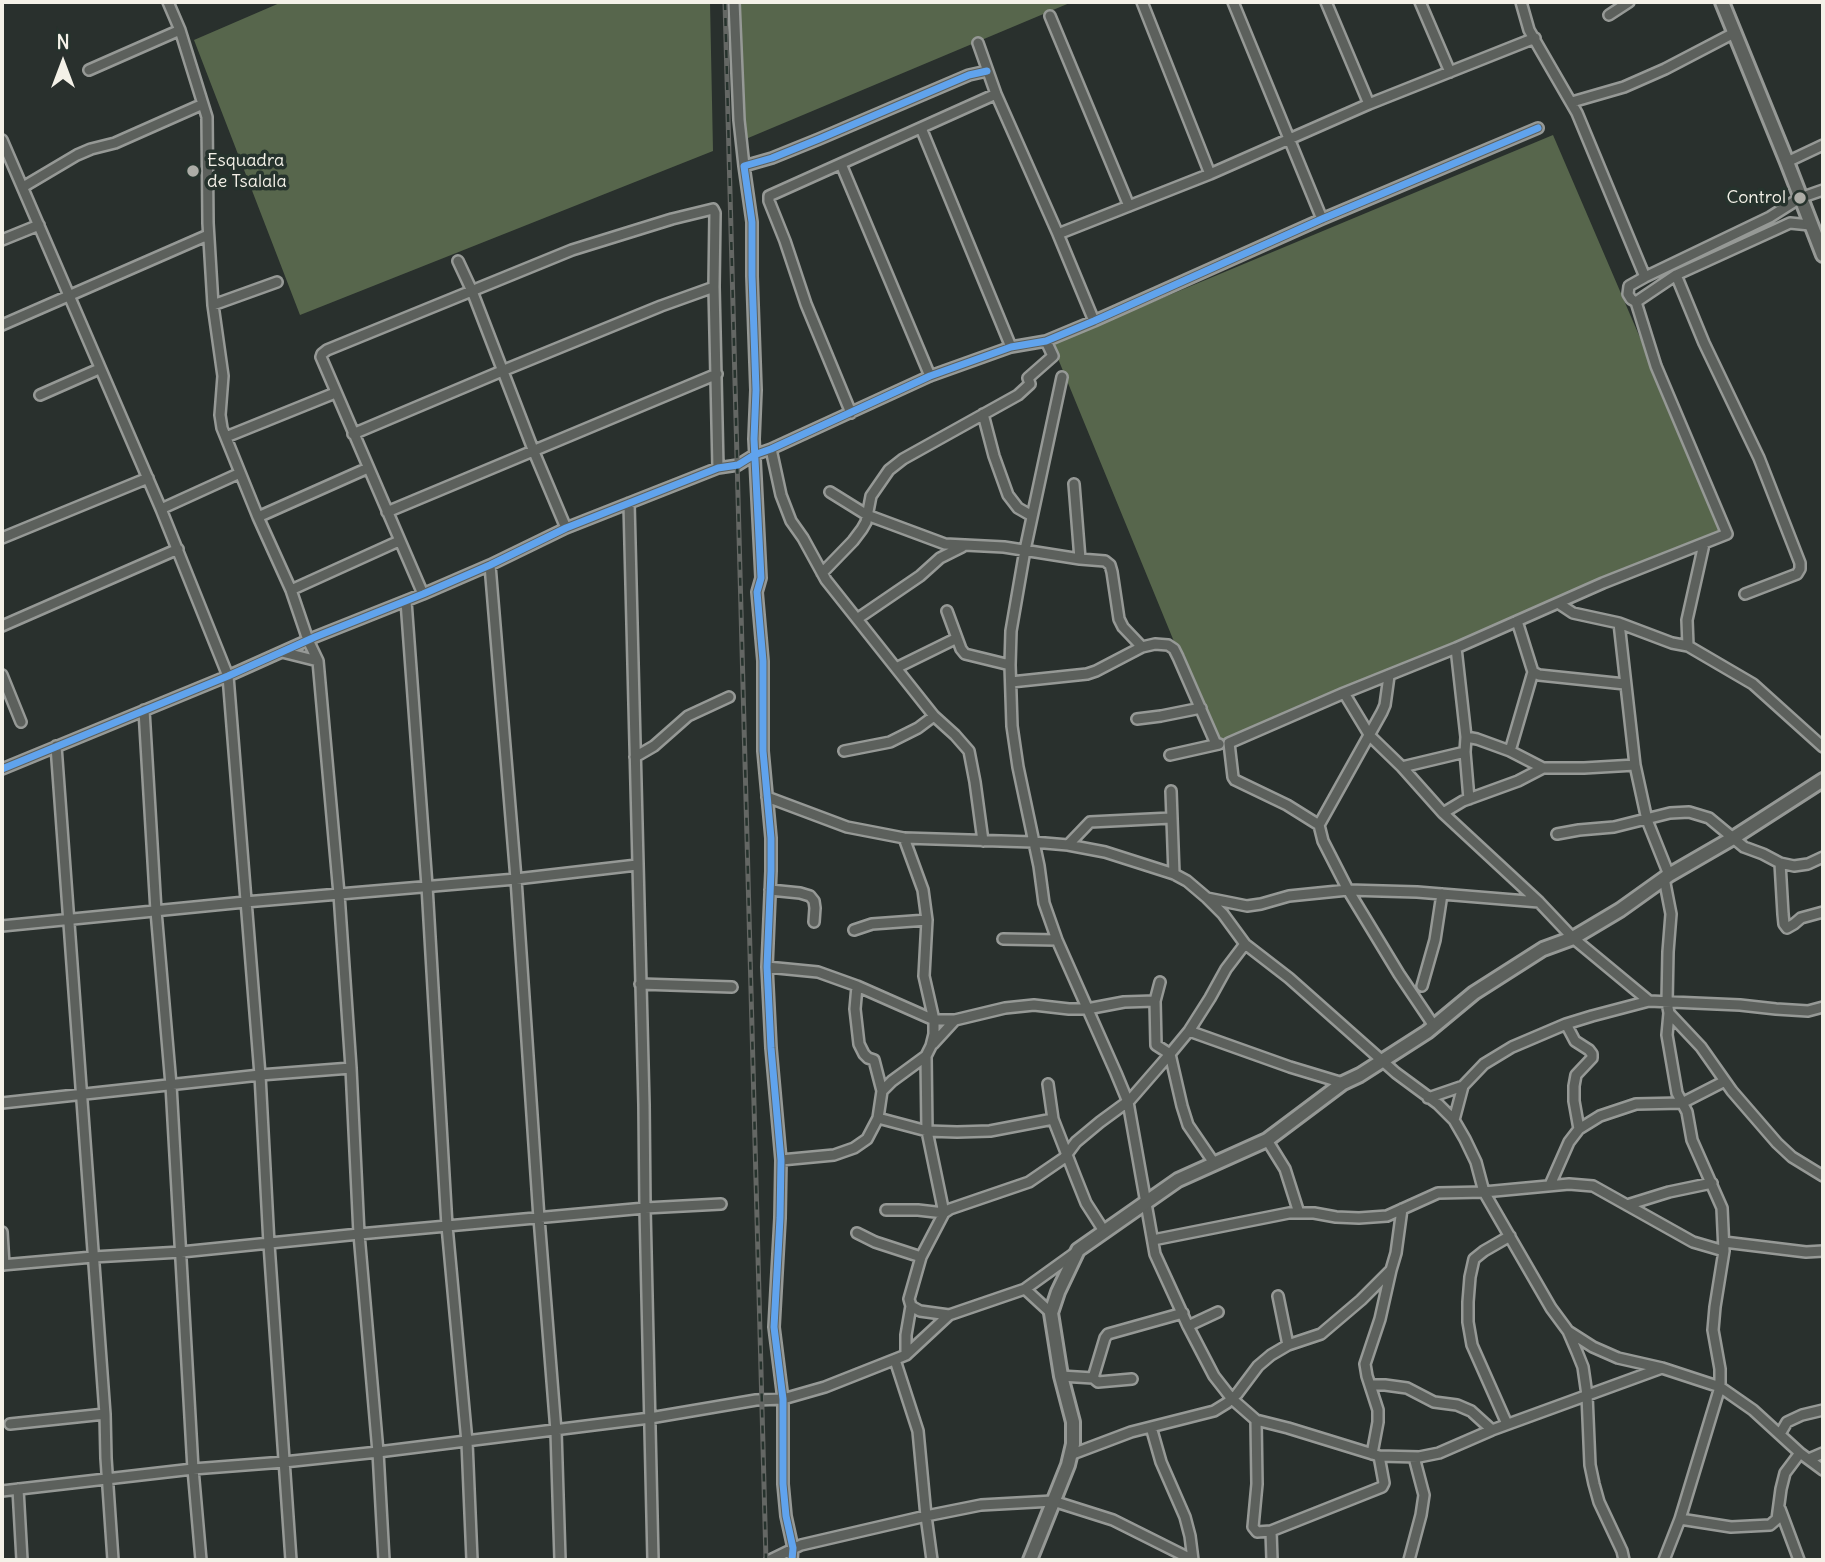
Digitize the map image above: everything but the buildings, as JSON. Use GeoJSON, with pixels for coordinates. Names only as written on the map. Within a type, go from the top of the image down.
{"type":"FeatureCollection","features":[{"type":"Feature","properties":{"kind":"street"},"geometry":{"type":"LineString","coordinates":[[168,2],[180,30],[208,125],[208,235],[223,376],[220,415],[222,428],[258,517],[292,590],[308,640],[318,661],[339,894],[359,1234],[378,1452],[384,1560]]}},
{"type":"Feature","properties":{"kind":"street"},"geometry":{"type":"LineString","coordinates":[[734,2],[738,120],[752,222],[756,390],[754,454],[761,578],[757,592],[763,661],[763,751],[771,838],[767,967],[781,1160],[774,1327],[783,1399],[783,1484],[793,1548],[792,1560]]}},
{"type":"Feature","properties":{"kind":"street"},"geometry":{"type":"LineString","coordinates":[[1142,2],[1210,174]]}},
{"type":"Feature","properties":{"kind":"street"},"geometry":{"type":"LineString","coordinates":[[1233,2],[1322,219]]}},
{"type":"Feature","properties":{"kind":"street"},"geometry":{"type":"LineString","coordinates":[[1326,2],[1369,104]]}},
{"type":"Feature","properties":{"kind":"street"},"geometry":{"type":"LineString","coordinates":[[1420,2],[1450,72]]}},
{"type":"Feature","properties":{"kind":"street"},"geometry":{"type":"LineString","coordinates":[[1521,2],[1525,19],[1577,113],[1645,276]]}},
{"type":"Feature","properties":{"kind":"street"},"geometry":{"type":"LineString","coordinates":[[1609,15],[1629,2]]}},
{"type":"Feature","properties":{"kind":"street"},"geometry":{"type":"LineString","coordinates":[[1722,2],[1823,256]]}},
{"type":"Feature","properties":{"kind":"street"},"geometry":{"type":"LineString","coordinates":[[1050,16],[1129,206]]}},
{"type":"Feature","properties":{"kind":"street"},"geometry":{"type":"LineString","coordinates":[[89,70],[180,30]]}},
{"type":"Feature","properties":{"kind":"street"},"geometry":{"type":"LineString","coordinates":[[1572,102],[1624,87],[1734,33]]}},
{"type":"Feature","properties":{"kind":"street"},"geometry":{"type":"LineString","coordinates":[[1058,234],[1210,174],[1369,104],[1535,38]]}},
{"type":"Feature","properties":{"kind":"street"},"geometry":{"type":"LineString","coordinates":[[978,43],[996,94],[1094,321]]}},
{"type":"Feature","properties":{"kind":"street"},"geometry":{"type":"LineString","coordinates":[[744,166],[819,139],[969,75],[988,71]]}},
{"type":"Feature","properties":{"kind":"street"},"geometry":{"type":"LineString","coordinates":[[851,413],[806,304],[768,199],[771,194],[996,94]]}},
{"type":"Feature","properties":{"kind":"street"},"geometry":{"type":"LineString","coordinates":[[23,187],[77,155],[115,143],[203,104]]}},
{"type":"Feature","properties":{"kind":"street"},"geometry":{"type":"LineString","coordinates":[[920,128],[1011,347]]}},
{"type":"Feature","properties":{"kind":"street"},"geometry":{"type":"LineString","coordinates":[[2,769],[424,594],[566,528],[718,468],[738,465],[754,454],[771,449],[930,376],[1011,347],[1046,341],[1094,321],[1322,219],[1538,128]]}},
{"type":"Feature","properties":{"kind":"street"},"geometry":{"type":"LineString","coordinates":[[2,140],[178,549],[228,676],[260,1075],[291,1560]]}},
{"type":"Feature","properties":{"kind":"street"},"geometry":{"type":"LineString","coordinates":[[1787,162],[1823,145]]}},
{"type":"Feature","properties":{"kind":"street"},"geometry":{"type":"LineString","coordinates":[[841,164],[930,376]]}},
{"type":"Feature","properties":{"kind":"street"},"geometry":{"type":"LineString","coordinates":[[1170,755],[1229,743],[1603,583],[1727,534],[1656,366],[1636,302],[1628,294],[1629,286],[1770,217],[1800,198],[1823,190]]}},
{"type":"Feature","properties":{"kind":"street"},"geometry":{"type":"LineString","coordinates":[[424,594],[321,357],[339,345],[572,250],[712,209],[715,213],[718,468]]}},
{"type":"Feature","properties":{"kind":"street"},"geometry":{"type":"LineString","coordinates":[[1770,217],[1776,218],[1777,229]]}},
{"type":"Feature","properties":{"kind":"street"},"geometry":{"type":"LineString","coordinates":[[1636,302],[1676,275],[1790,223],[1810,225]]}},
{"type":"Feature","properties":{"kind":"street"},"geometry":{"type":"LineString","coordinates":[[2,240],[39,225]]}},
{"type":"Feature","properties":{"kind":"street"},"geometry":{"type":"LineString","coordinates":[[2,325],[208,235]]}},
{"type":"Feature","properties":{"kind":"street"},"geometry":{"type":"LineString","coordinates":[[458,261],[566,528]]}},
{"type":"Feature","properties":{"kind":"street"},"geometry":{"type":"LineString","coordinates":[[1676,275],[1704,343],[1759,458],[1800,563],[1797,574],[1745,594]]}},
{"type":"Feature","properties":{"kind":"street"},"geometry":{"type":"LineString","coordinates":[[214,305],[276,282]]}},
{"type":"Feature","properties":{"kind":"street"},"geometry":{"type":"LineString","coordinates":[[353,434],[661,306],[714,288]]}},
{"type":"Feature","properties":{"kind":"street"},"geometry":{"type":"LineString","coordinates":[[822,573],[862,529],[871,496],[889,470],[903,459],[1013,398],[1030,384],[1028,378],[1053,356],[1046,341]]}},
{"type":"Feature","properties":{"kind":"street"},"geometry":{"type":"LineString","coordinates":[[40,394],[99,369]]}},
{"type":"Feature","properties":{"kind":"street"},"geometry":{"type":"LineString","coordinates":[[387,512],[717,374]]}},
{"type":"Feature","properties":{"kind":"street"},"geometry":{"type":"LineString","coordinates":[[1062,377],[1025,550],[1011,631],[1014,740],[1044,904],[1128,1102],[1155,1254],[1214,1376],[1232,1399],[1256,1420],[1376,1455],[1414,1457],[1439,1453],[1507,1424],[1662,1368]]}},
{"type":"Feature","properties":{"kind":"street"},"geometry":{"type":"LineString","coordinates":[[226,437],[335,393]]}},
{"type":"Feature","properties":{"kind":"street"},"geometry":{"type":"LineString","coordinates":[[983,414],[1008,495],[1018,508],[1032,516]]}},
{"type":"Feature","properties":{"kind":"street"},"geometry":{"type":"LineString","coordinates":[[771,449],[781,495],[791,521],[822,573],[934,716],[969,751],[983,841]]}},
{"type":"Feature","properties":{"kind":"street"},"geometry":{"type":"LineString","coordinates":[[258,517],[368,468]]}},
{"type":"Feature","properties":{"kind":"street"},"geometry":{"type":"LineString","coordinates":[[161,509],[240,473]]}},
{"type":"Feature","properties":{"kind":"street"},"geometry":{"type":"LineString","coordinates":[[2,538],[148,478]]}},
{"type":"Feature","properties":{"kind":"street"},"geometry":{"type":"LineString","coordinates":[[1074,484],[1080,559]]}},
{"type":"Feature","properties":{"kind":"street"},"geometry":{"type":"LineString","coordinates":[[830,492],[867,515],[945,544],[1004,547],[1105,561],[1110,565],[1119,619],[1142,647]]}},
{"type":"Feature","properties":{"kind":"street"},"geometry":{"type":"LineString","coordinates":[[629,503],[653,1560]]}},
{"type":"Feature","properties":{"kind":"street"},"geometry":{"type":"LineString","coordinates":[[292,590],[399,541]]}},
{"type":"Feature","properties":{"kind":"street"},"geometry":{"type":"LineString","coordinates":[[1688,646],[1687,621],[1704,544]]}},
{"type":"Feature","properties":{"kind":"street"},"geometry":{"type":"LineString","coordinates":[[857,619],[920,576],[940,558],[964,546]]}},
{"type":"Feature","properties":{"kind":"street"},"geometry":{"type":"LineString","coordinates":[[2,626],[178,549]]}},
{"type":"Feature","properties":{"kind":"street"},"geometry":{"type":"LineString","coordinates":[[490,565],[556,1431],[560,1560]]}},
{"type":"Feature","properties":{"kind":"street"},"geometry":{"type":"LineString","coordinates":[[406,601],[428,886],[447,1226],[467,1442],[472,1560]]}},
{"type":"Feature","properties":{"kind":"street"},"geometry":{"type":"LineString","coordinates":[[1558,603],[1573,613],[1619,623],[1672,643],[1688,646],[1754,684],[1823,747]]}},
{"type":"Feature","properties":{"kind":"street"},"geometry":{"type":"LineString","coordinates":[[947,611],[965,654],[1010,665]]}},
{"type":"Feature","properties":{"kind":"street"},"geometry":{"type":"LineString","coordinates":[[1510,751],[1533,673],[1517,621]]}},
{"type":"Feature","properties":{"kind":"street"},"geometry":{"type":"LineString","coordinates":[[1619,623],[1635,765],[1647,820],[1667,876],[1671,914],[1667,1035],[1677,1093],[1687,1112],[1692,1140],[1722,1208],[1724,1246],[1713,1330],[1720,1369],[1720,1387],[1681,1519],[1664,1560]]}},
{"type":"Feature","properties":{"kind":"street"},"geometry":{"type":"LineString","coordinates":[[896,668],[957,638]]}},
{"type":"Feature","properties":{"kind":"street"},"geometry":{"type":"LineString","coordinates":[[1011,682],[1087,674],[1142,647],[1168,645],[1174,649],[1216,744]]}},
{"type":"Feature","properties":{"kind":"street"},"geometry":{"type":"LineString","coordinates":[[1456,648],[1466,737],[1469,799]]}},
{"type":"Feature","properties":{"kind":"street"},"geometry":{"type":"LineString","coordinates":[[282,652],[318,661]]}},
{"type":"Feature","properties":{"kind":"street"},"geometry":{"type":"LineString","coordinates":[[1533,673],[1625,684]]}},
{"type":"Feature","properties":{"kind":"street"},"geometry":{"type":"LineString","coordinates":[[2,676],[21,722]]}},
{"type":"Feature","properties":{"kind":"street"},"geometry":{"type":"LineString","coordinates":[[1389,676],[1385,705],[1319,825],[1323,841],[1348,890],[1434,1026]]}},
{"type":"Feature","properties":{"kind":"street"},"geometry":{"type":"LineString","coordinates":[[1344,694],[1370,736],[1443,813],[1539,902],[1573,938],[1649,1002]]}},
{"type":"Feature","properties":{"kind":"street"},"geometry":{"type":"LineString","coordinates":[[635,757],[654,746],[688,716],[729,696]]}},
{"type":"Feature","properties":{"kind":"street"},"geometry":{"type":"LineString","coordinates":[[1137,719],[1201,708]]}},
{"type":"Feature","properties":{"kind":"street"},"geometry":{"type":"LineString","coordinates":[[144,710],[201,1560]]}},
{"type":"Feature","properties":{"kind":"street"},"geometry":{"type":"LineString","coordinates":[[844,751],[890,743],[934,716]]}},
{"type":"Feature","properties":{"kind":"street"},"geometry":{"type":"LineString","coordinates":[[1466,737],[1510,751],[1543,768],[1635,765]]}},
{"type":"Feature","properties":{"kind":"street"},"geometry":{"type":"LineString","coordinates":[[1229,743],[1235,780],[1287,805],[1319,825]]}},
{"type":"Feature","properties":{"kind":"street"},"geometry":{"type":"LineString","coordinates":[[56,746],[105,1414],[113,1560]]}},
{"type":"Feature","properties":{"kind":"street"},"geometry":{"type":"LineString","coordinates":[[1402,767],[1465,752]]}},
{"type":"Feature","properties":{"kind":"street"},"geometry":{"type":"LineString","coordinates":[[1443,813],[1543,768]]}},
{"type":"Feature","properties":{"kind":"street"},"geometry":{"type":"LineString","coordinates":[[2,1491],[467,1442],[650,1418],[756,1400],[783,1399],[825,1387],[895,1360],[906,1355],[950,1315],[1025,1289],[1178,1180],[1267,1140],[1343,1083],[1360,1075],[1434,1026],[1474,993],[1543,949],[1573,938],[1620,910],[1667,876],[1733,838],[1823,780]]}},
{"type":"Feature","properties":{"kind":"street"},"geometry":{"type":"LineString","coordinates":[[1171,791],[1174,874]]}},
{"type":"Feature","properties":{"kind":"street"},"geometry":{"type":"LineString","coordinates":[[767,797],[847,827],[904,838],[1033,842],[1105,852],[1174,874],[1207,898],[1223,914],[1245,944],[1289,978],[1396,1073],[1454,1120],[1476,1162],[1484,1192],[1568,1331],[1583,1367],[1590,1465],[1594,1485],[1624,1560]]}},
{"type":"Feature","properties":{"kind":"street"},"geometry":{"type":"LineString","coordinates":[[1557,834],[1614,827],[1670,813],[1689,812],[1709,818],[1744,847],[1780,863],[1794,866],[1808,864],[1823,857]]}},
{"type":"Feature","properties":{"kind":"street"},"geometry":{"type":"LineString","coordinates":[[1068,845],[1090,822],[1171,818]]}},
{"type":"Feature","properties":{"kind":"street"},"geometry":{"type":"LineString","coordinates":[[882,1091],[926,1056],[934,1034],[934,1020],[924,976],[927,920],[923,890],[904,838]]}},
{"type":"Feature","properties":{"kind":"street"},"geometry":{"type":"LineString","coordinates":[[1780,863],[1784,924],[1787,928],[1801,918],[1823,912]]}},
{"type":"Feature","properties":{"kind":"street"},"geometry":{"type":"LineString","coordinates":[[2,926],[516,879],[637,865]]}},
{"type":"Feature","properties":{"kind":"street"},"geometry":{"type":"LineString","coordinates":[[770,890],[810,896],[816,908],[814,922]]}},
{"type":"Feature","properties":{"kind":"street"},"geometry":{"type":"LineString","coordinates":[[1207,898],[1247,906],[1289,896],[1348,890],[1539,902]]}},
{"type":"Feature","properties":{"kind":"street"},"geometry":{"type":"LineString","coordinates":[[1422,986],[1435,940],[1442,894]]}},
{"type":"Feature","properties":{"kind":"street"},"geometry":{"type":"LineString","coordinates":[[854,930],[872,924],[927,920]]}},
{"type":"Feature","properties":{"kind":"street"},"geometry":{"type":"LineString","coordinates":[[1003,939],[1057,940]]}},
{"type":"Feature","properties":{"kind":"street"},"geometry":{"type":"LineString","coordinates":[[906,1355],[911,1306],[909,1299],[921,1257],[944,1213],[1029,1182],[1068,1154],[1076,1142],[1128,1102],[1189,1031],[1226,969],[1245,944]]}},
{"type":"Feature","properties":{"kind":"street"},"geometry":{"type":"LineString","coordinates":[[767,967],[818,972],[934,1020],[955,1020],[1034,1005],[1087,1009],[1124,1002],[1155,1001]]}},
{"type":"Feature","properties":{"kind":"street"},"geometry":{"type":"LineString","coordinates":[[1160,982],[1155,1001],[1156,1045],[1170,1054],[1188,1125],[1214,1163]]}},
{"type":"Feature","properties":{"kind":"street"},"geometry":{"type":"LineString","coordinates":[[640,984],[732,987]]}},
{"type":"Feature","properties":{"kind":"street"},"geometry":{"type":"LineString","coordinates":[[781,1160],[834,1155],[853,1148],[866,1139],[878,1118],[882,1091],[874,1060],[864,1054],[859,1044],[855,1009],[857,986]]}},
{"type":"Feature","properties":{"kind":"street"},"geometry":{"type":"LineString","coordinates":[[1428,1098],[1463,1086],[1484,1064],[1511,1047],[1566,1024],[1649,1002],[1740,1005],[1808,1011],[1823,1007]]}},
{"type":"Feature","properties":{"kind":"street"},"geometry":{"type":"LineString","coordinates":[[1669,1013],[1701,1047],[1777,1143],[1792,1157],[1822,1171]]}},
{"type":"Feature","properties":{"kind":"street"},"geometry":{"type":"LineString","coordinates":[[931,1046],[955,1020]]}},
{"type":"Feature","properties":{"kind":"street"},"geometry":{"type":"LineString","coordinates":[[1566,1024],[1575,1041],[1592,1054],[1592,1058],[1576,1075],[1574,1086],[1579,1129]]}},
{"type":"Feature","properties":{"kind":"street"},"geometry":{"type":"LineString","coordinates":[[1189,1031],[1343,1083]]}},
{"type":"Feature","properties":{"kind":"street"},"geometry":{"type":"LineString","coordinates":[[926,1056],[927,1131],[944,1213]]}},
{"type":"Feature","properties":{"kind":"street"},"geometry":{"type":"LineString","coordinates":[[2,1103],[260,1075],[351,1068]]}},
{"type":"Feature","properties":{"kind":"street"},"geometry":{"type":"LineString","coordinates":[[1549,1185],[1569,1142],[1579,1129],[1600,1115],[1636,1104],[1682,1102],[1725,1080]]}},
{"type":"Feature","properties":{"kind":"street"},"geometry":{"type":"LineString","coordinates":[[1048,1084],[1054,1119],[1086,1203],[1104,1231]]}},
{"type":"Feature","properties":{"kind":"street"},"geometry":{"type":"LineString","coordinates":[[1454,1120],[1463,1086]]}},
{"type":"Feature","properties":{"kind":"street"},"geometry":{"type":"LineString","coordinates":[[878,1118],[927,1131],[957,1132],[990,1131],[1054,1119]]}},
{"type":"Feature","properties":{"kind":"street"},"geometry":{"type":"LineString","coordinates":[[1267,1140],[1285,1169],[1299,1213]]}},
{"type":"Feature","properties":{"kind":"street"},"geometry":{"type":"LineString","coordinates":[[1627,1205],[1712,1183]]}},
{"type":"Feature","properties":{"kind":"street"},"geometry":{"type":"LineString","coordinates":[[1153,1240],[1265,1217],[1299,1213],[1359,1218],[1387,1216],[1438,1193],[1484,1192],[1569,1184],[1593,1186],[1693,1242],[1823,1251]]}},
{"type":"Feature","properties":{"kind":"street"},"geometry":{"type":"LineString","coordinates":[[2,1232],[3,1265],[181,1252],[645,1208],[721,1204]]}},
{"type":"Feature","properties":{"kind":"street"},"geometry":{"type":"LineString","coordinates":[[1256,1420],[1257,1485],[1253,1527],[1256,1532],[1271,1531],[1382,1486],[1384,1477],[1376,1455],[1378,1410],[1365,1364],[1380,1319],[1396,1253],[1402,1209]]}},
{"type":"Feature","properties":{"kind":"street"},"geometry":{"type":"LineString","coordinates":[[886,1210],[944,1213]]}},
{"type":"Feature","properties":{"kind":"street"},"geometry":{"type":"LineString","coordinates":[[857,1233],[921,1257]]}},
{"type":"Feature","properties":{"kind":"street"},"geometry":{"type":"LineString","coordinates":[[1507,1424],[1472,1345],[1468,1302],[1474,1259],[1510,1236]]}},
{"type":"Feature","properties":{"kind":"street"},"geometry":{"type":"LineString","coordinates":[[1030,1560],[1073,1444],[1073,1422],[1061,1376],[1051,1313],[1058,1292],[1079,1250]]}},
{"type":"Feature","properties":{"kind":"street"},"geometry":{"type":"LineString","coordinates":[[1070,1455],[1131,1432],[1214,1411],[1232,1399],[1258,1366],[1271,1355],[1288,1345],[1321,1334],[1391,1270]]}},
{"type":"Feature","properties":{"kind":"street"},"geometry":{"type":"LineString","coordinates":[[1025,1289],[1051,1313]]}},
{"type":"Feature","properties":{"kind":"street"},"geometry":{"type":"LineString","coordinates":[[1278,1296],[1288,1345]]}},
{"type":"Feature","properties":{"kind":"street"},"geometry":{"type":"LineString","coordinates":[[911,1306],[920,1311],[950,1315]]}},
{"type":"Feature","properties":{"kind":"street"},"geometry":{"type":"LineString","coordinates":[[1188,1326],[1218,1312]]}},
{"type":"Feature","properties":{"kind":"street"},"geometry":{"type":"LineString","coordinates":[[1093,1378],[1108,1334],[1183,1313]]}},
{"type":"Feature","properties":{"kind":"street"},"geometry":{"type":"LineString","coordinates":[[1568,1331],[1593,1347],[1618,1358],[1662,1368],[1720,1387],[1753,1410],[1823,1470]]}},
{"type":"Feature","properties":{"kind":"street"},"geometry":{"type":"LineString","coordinates":[[895,1360],[918,1431],[932,1560]]}},
{"type":"Feature","properties":{"kind":"street"},"geometry":{"type":"LineString","coordinates":[[1061,1376],[1093,1378],[1098,1382],[1132,1379]]}},
{"type":"Feature","properties":{"kind":"street"},"geometry":{"type":"LineString","coordinates":[[1370,1385],[1407,1388],[1434,1402],[1457,1405],[1471,1411],[1492,1430]]}},
{"type":"Feature","properties":{"kind":"street"},"geometry":{"type":"LineString","coordinates":[[1780,1434],[1787,1422],[1823,1410]]}},
{"type":"Feature","properties":{"kind":"street"},"geometry":{"type":"LineString","coordinates":[[10,1424],[105,1414]]}},
{"type":"Feature","properties":{"kind":"street"},"geometry":{"type":"LineString","coordinates":[[1151,1427],[1161,1461],[1185,1517],[1193,1560]]}},
{"type":"Feature","properties":{"kind":"street"},"geometry":{"type":"LineString","coordinates":[[1681,1519],[1731,1527],[1770,1525],[1777,1519],[1785,1473],[1800,1453]]}},
{"type":"Feature","properties":{"kind":"street"},"geometry":{"type":"LineString","coordinates":[[1810,1460],[1823,1453]]}},
{"type":"Feature","properties":{"kind":"street"},"geometry":{"type":"LineString","coordinates":[[1409,1560],[1424,1495],[1414,1457]]}},
{"type":"Feature","properties":{"kind":"street"},"geometry":{"type":"LineString","coordinates":[[18,1489],[22,1560]]}},
{"type":"Feature","properties":{"kind":"street"},"geometry":{"type":"LineString","coordinates":[[770,1560],[801,1545],[926,1516],[981,1505],[1053,1502],[1113,1520],[1193,1560]]}},
{"type":"Feature","properties":{"kind":"street"},"geometry":{"type":"LineString","coordinates":[[1780,1508],[1798,1560]]}},
{"type":"Feature","properties":{"kind":"street"},"geometry":{"type":"LineString","coordinates":[[1271,1531],[1272,1560]]}},
{"type":"Feature","properties":{"kind":"green space"},"geometry":{"type":"Polygon","coordinates":[[[282,2],[710,2],[713,151],[300,315],[194,40],[282,2]]]}},
{"type":"Feature","properties":{"kind":"green space"},"geometry":{"type":"Polygon","coordinates":[[[739,2],[1072,2],[741,141],[739,2]]]}},
{"type":"Feature","properties":{"kind":"green space"},"geometry":{"type":"Polygon","coordinates":[[[1553,135],[1723,531],[1216,744],[1052,344],[1553,135]]]}},
{"type":"Feature","properties":{"kind":"railway"},"geometry":{"type":"LineString","coordinates":[[725,2],[766,1560]]}},
{"type":"Feature","properties":{"kind":"cycle path"},"geometry":{"type":"LineString","coordinates":[[792,1560],[793,1548],[783,1484],[783,1399],[774,1327],[781,1160],[767,967],[771,838],[763,751],[763,661],[757,592],[761,578],[754,439],[756,390],[752,222],[744,166],[819,139],[969,75],[987,71]]}},
{"type":"Feature","properties":{"kind":"cycle path"},"geometry":{"type":"LineString","coordinates":[[2,769],[423,594],[566,528],[718,468],[738,465],[754,455],[930,376],[1011,347],[1046,341],[1094,321],[1322,219],[1538,128]]}},
{"type":"Feature","properties":{"kind":"place","name":"Esquadra de Tsalala"},"geometry":{"type":"Point","coordinates":[193,171]}},
{"type":"Feature","properties":{"kind":"place","name":"Control"},"geometry":{"type":"Point","coordinates":[1800,198]}}]}
